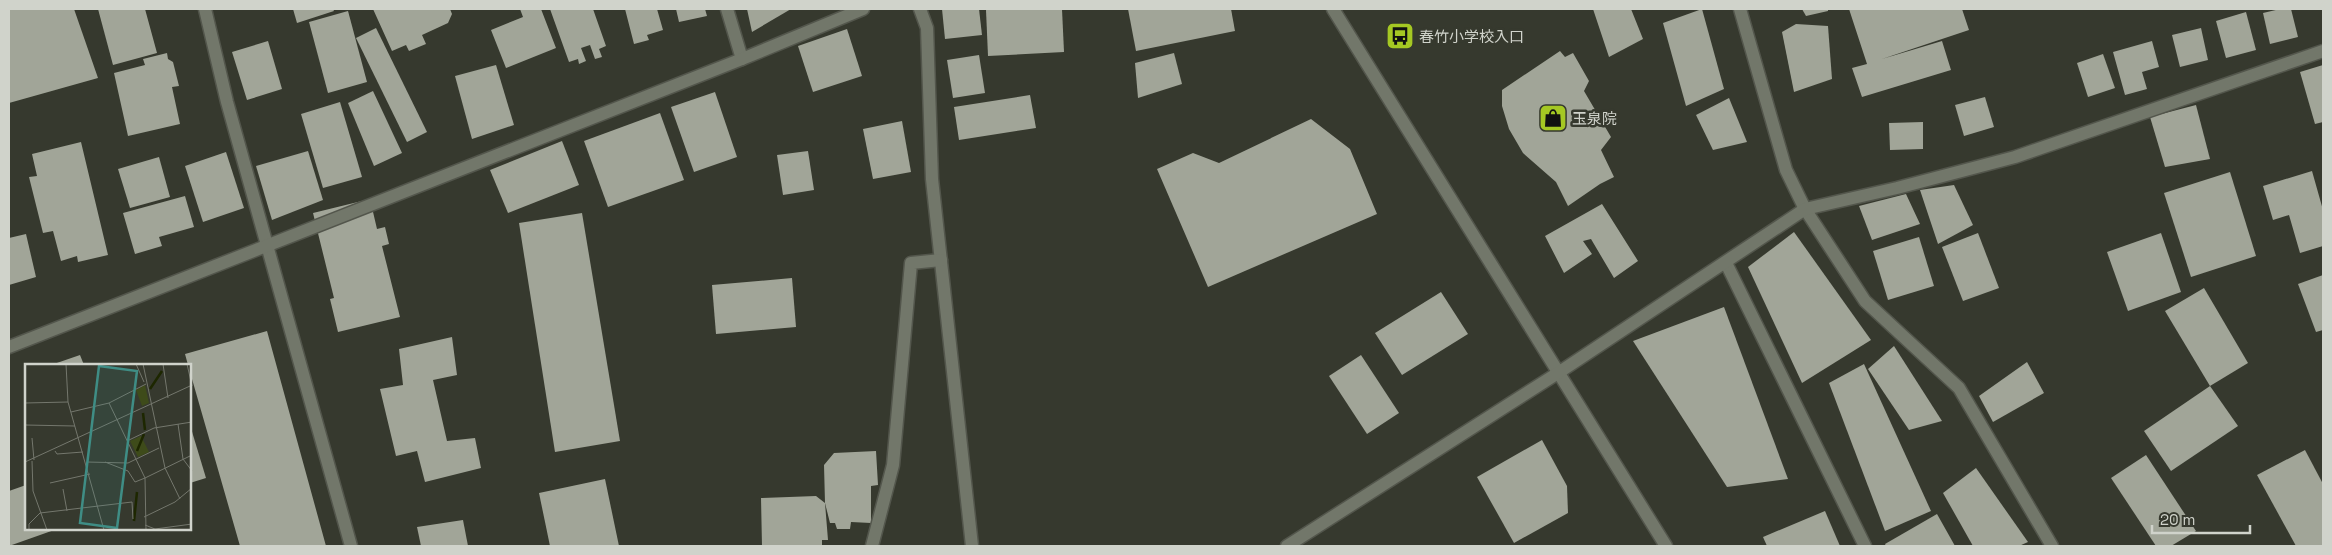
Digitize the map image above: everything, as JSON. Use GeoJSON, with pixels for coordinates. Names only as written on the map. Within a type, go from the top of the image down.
{"type":"FeatureCollection","features":[{"type":"Feature","properties":{"kind":"street"},"geometry":{"type":"LineString","coordinates":[[205,9],[227,102],[351,546]]}},
{"type":"Feature","properties":{"kind":"street"},"geometry":{"type":"LineString","coordinates":[[727,9],[742,59]]}},
{"type":"Feature","properties":{"kind":"street"},"geometry":{"type":"LineString","coordinates":[[9,347],[742,59],[863,9]]}},
{"type":"Feature","properties":{"kind":"street"},"geometry":{"type":"LineString","coordinates":[[920,9],[927,28],[932,179],[972,546]]}},
{"type":"Feature","properties":{"kind":"street"},"geometry":{"type":"LineString","coordinates":[[1333,9],[1666,546]]}},
{"type":"Feature","properties":{"kind":"street"},"geometry":{"type":"LineString","coordinates":[[1740,9],[1786,170],[1805,209],[1865,301],[1959,388],[2052,546]]}},
{"type":"Feature","properties":{"kind":"street"},"geometry":{"type":"LineString","coordinates":[[1287,546],[1558,373],[1805,209],[1897,188],[2015,157],[2323,51]]}},
{"type":"Feature","properties":{"kind":"street"},"geometry":{"type":"LineString","coordinates":[[872,546],[893,465],[911,264],[941,260]]}},
{"type":"Feature","properties":{"kind":"street"},"geometry":{"type":"LineString","coordinates":[[1726,263],[1864,546]]}},
{"type":"Feature","properties":{"kind":"building"},"geometry":{"type":"Polygon","coordinates":[[[9,9],[74,9],[98,78],[9,103],[9,9]]]}},
{"type":"Feature","properties":{"kind":"building"},"geometry":{"type":"Polygon","coordinates":[[[98,9],[145,9],[157,53],[113,65],[98,9]]]}},
{"type":"Feature","properties":{"kind":"building"},"geometry":{"type":"Polygon","coordinates":[[[293,9],[333,9],[334,11],[297,23],[293,9]]]}},
{"type":"Feature","properties":{"kind":"building"},"geometry":{"type":"Polygon","coordinates":[[[373,9],[450,9],[452,14],[448,23],[422,35],[426,44],[409,51],[406,45],[392,51],[373,9]]]}},
{"type":"Feature","properties":{"kind":"building"},"geometry":{"type":"Polygon","coordinates":[[[520,9],[541,9],[556,48],[506,68],[491,30],[523,17],[520,9]]]}},
{"type":"Feature","properties":{"kind":"building"},"geometry":{"type":"Polygon","coordinates":[[[550,9],[593,9],[606,46],[599,49],[602,57],[595,59],[590,45],[581,48],[586,61],[579,64],[578,59],[569,62],[550,9]]]}},
{"type":"Feature","properties":{"kind":"building"},"geometry":{"type":"Polygon","coordinates":[[[625,9],[657,9],[663,30],[647,35],[649,40],[634,44],[625,9]]]}},
{"type":"Feature","properties":{"kind":"building"},"geometry":{"type":"Polygon","coordinates":[[[676,9],[705,9],[707,16],[679,22],[676,9]]]}},
{"type":"Feature","properties":{"kind":"building"},"geometry":{"type":"Polygon","coordinates":[[[747,9],[791,9],[752,32],[747,9]]]}},
{"type":"Feature","properties":{"kind":"building"},"geometry":{"type":"Polygon","coordinates":[[[942,9],[979,9],[982,35],[945,39],[942,9]]]}},
{"type":"Feature","properties":{"kind":"building"},"geometry":{"type":"Polygon","coordinates":[[[1062,9],[1064,52],[988,56],[986,10],[1062,9]]]}},
{"type":"Feature","properties":{"kind":"building"},"geometry":{"type":"Polygon","coordinates":[[[1128,9],[1231,9],[1235,31],[1136,51],[1128,9]]]}},
{"type":"Feature","properties":{"kind":"building"},"geometry":{"type":"Polygon","coordinates":[[[1593,9],[1631,9],[1643,39],[1609,57],[1593,9]]]}},
{"type":"Feature","properties":{"kind":"building"},"geometry":{"type":"Polygon","coordinates":[[[1702,9],[1724,89],[1686,106],[1663,23],[1702,9]]]}},
{"type":"Feature","properties":{"kind":"building"},"geometry":{"type":"Polygon","coordinates":[[[1802,9],[1828,9],[1828,11],[1806,16],[1802,9]]]}},
{"type":"Feature","properties":{"kind":"building"},"geometry":{"type":"Polygon","coordinates":[[[1849,9],[1962,9],[1969,30],[1882,59],[1942,41],[1951,70],[1862,97],[1852,68],[1867,64],[1849,9]]]}},
{"type":"Feature","properties":{"kind":"building"},"geometry":{"type":"Polygon","coordinates":[[[2280,9],[2291,9],[2298,37],[2270,44],[2263,13],[2280,9]]]}},
{"type":"Feature","properties":{"kind":"building"},"geometry":{"type":"Polygon","coordinates":[[[348,11],[367,82],[328,93],[309,22],[348,11]]]}},
{"type":"Feature","properties":{"kind":"building"},"geometry":{"type":"Polygon","coordinates":[[[2246,12],[2256,50],[2226,58],[2216,21],[2246,12]]]}},
{"type":"Feature","properties":{"kind":"building"},"geometry":{"type":"Polygon","coordinates":[[[1796,24],[1828,26],[1832,79],[1794,92],[1782,32],[1796,24]]]}},
{"type":"Feature","properties":{"kind":"building"},"geometry":{"type":"Polygon","coordinates":[[[376,28],[427,132],[407,142],[356,38],[376,28]]]}},
{"type":"Feature","properties":{"kind":"building"},"geometry":{"type":"Polygon","coordinates":[[[2201,28],[2208,60],[2180,67],[2172,35],[2201,28]]]}},
{"type":"Feature","properties":{"kind":"building"},"geometry":{"type":"Polygon","coordinates":[[[847,29],[862,76],[813,92],[798,46],[847,29]]]}},
{"type":"Feature","properties":{"kind":"building"},"geometry":{"type":"Polygon","coordinates":[[[268,41],[282,89],[247,100],[232,52],[268,41]]]}},
{"type":"Feature","properties":{"kind":"building"},"geometry":{"type":"Polygon","coordinates":[[[2152,41],[2159,67],[2142,72],[2147,89],[2125,95],[2113,52],[2152,41]]]}},
{"type":"Feature","properties":{"kind":"building","name":"玉泉院"},"geometry":{"type":"Polygon","coordinates":[[[1560,51],[1565,57],[1573,53],[1589,81],[1584,91],[1611,137],[1601,150],[1614,177],[1600,184],[1568,206],[1556,182],[1523,153],[1509,129],[1502,106],[1502,90],[1560,51]]]}},
{"type":"Feature","properties":{"kind":"building"},"geometry":{"type":"Polygon","coordinates":[[[167,53],[168,59],[173,62],[179,86],[172,87],[180,124],[128,136],[114,73],[145,65],[143,59],[167,53]]]}},
{"type":"Feature","properties":{"kind":"building"},"geometry":{"type":"Polygon","coordinates":[[[1174,53],[1182,84],[1138,98],[1135,63],[1174,53]]]}},
{"type":"Feature","properties":{"kind":"building"},"geometry":{"type":"Polygon","coordinates":[[[2103,54],[2115,88],[2088,97],[2077,63],[2103,54]]]}},
{"type":"Feature","properties":{"kind":"building"},"geometry":{"type":"Polygon","coordinates":[[[979,55],[985,93],[953,98],[947,60],[979,55]]]}},
{"type":"Feature","properties":{"kind":"building"},"geometry":{"type":"Polygon","coordinates":[[[496,65],[514,125],[472,139],[455,76],[496,65]]]}},
{"type":"Feature","properties":{"kind":"building"},"geometry":{"type":"Polygon","coordinates":[[[2323,65],[2323,122],[2315,124],[2300,72],[2323,65]]]}},
{"type":"Feature","properties":{"kind":"building"},"geometry":{"type":"Polygon","coordinates":[[[373,91],[402,153],[374,166],[348,103],[373,91]]]}},
{"type":"Feature","properties":{"kind":"building"},"geometry":{"type":"Polygon","coordinates":[[[715,92],[737,157],[694,172],[671,107],[715,92]]]}},
{"type":"Feature","properties":{"kind":"building"},"geometry":{"type":"Polygon","coordinates":[[[1030,95],[1036,128],[959,140],[954,107],[1030,95]]]}},
{"type":"Feature","properties":{"kind":"building"},"geometry":{"type":"Polygon","coordinates":[[[1985,97],[1994,127],[1964,136],[1955,105],[1985,97]]]}},
{"type":"Feature","properties":{"kind":"building"},"geometry":{"type":"Polygon","coordinates":[[[1729,98],[1747,142],[1713,150],[1696,115],[1729,98]]]}},
{"type":"Feature","properties":{"kind":"building"},"geometry":{"type":"Polygon","coordinates":[[[340,102],[362,177],[323,188],[301,114],[340,102]]]}},
{"type":"Feature","properties":{"kind":"building"},"geometry":{"type":"Polygon","coordinates":[[[2196,105],[2210,159],[2165,167],[2150,117],[2196,105]]]}},
{"type":"Feature","properties":{"kind":"building"},"geometry":{"type":"Polygon","coordinates":[[[660,113],[684,180],[608,207],[584,141],[660,113]]]}},
{"type":"Feature","properties":{"kind":"building"},"geometry":{"type":"Polygon","coordinates":[[[1311,119],[1350,149],[1377,214],[1208,287],[1157,169],[1193,153],[1219,163],[1311,119]]]}},
{"type":"Feature","properties":{"kind":"building"},"geometry":{"type":"Polygon","coordinates":[[[902,121],[911,172],[873,179],[863,129],[902,121]]]}},
{"type":"Feature","properties":{"kind":"building"},"geometry":{"type":"Polygon","coordinates":[[[1923,122],[1923,149],[1890,150],[1889,123],[1923,122]]]}},
{"type":"Feature","properties":{"kind":"building"},"geometry":{"type":"Polygon","coordinates":[[[562,141],[579,185],[508,213],[490,170],[562,141]]]}},
{"type":"Feature","properties":{"kind":"building"},"geometry":{"type":"Polygon","coordinates":[[[81,142],[108,255],[78,262],[77,256],[61,261],[53,231],[43,233],[29,177],[37,176],[32,154],[81,142]]]}},
{"type":"Feature","properties":{"kind":"building"},"geometry":{"type":"Polygon","coordinates":[[[308,151],[323,200],[272,220],[256,166],[308,151]]]}},
{"type":"Feature","properties":{"kind":"building"},"geometry":{"type":"Polygon","coordinates":[[[808,151],[814,190],[783,195],[777,155],[808,151]]]}},
{"type":"Feature","properties":{"kind":"building"},"geometry":{"type":"Polygon","coordinates":[[[226,152],[244,208],[203,222],[185,166],[226,152]]]}},
{"type":"Feature","properties":{"kind":"building"},"geometry":{"type":"Polygon","coordinates":[[[159,157],[170,197],[130,208],[118,169],[159,157]]]}},
{"type":"Feature","properties":{"kind":"building"},"geometry":{"type":"Polygon","coordinates":[[[2312,171],[2323,210],[2323,246],[2300,253],[2289,215],[2273,220],[2263,186],[2312,171]]]}},
{"type":"Feature","properties":{"kind":"building"},"geometry":{"type":"Polygon","coordinates":[[[2230,172],[2256,256],[2191,277],[2164,193],[2230,172]]]}},
{"type":"Feature","properties":{"kind":"building"},"geometry":{"type":"Polygon","coordinates":[[[1954,185],[1973,225],[1938,244],[1920,190],[1954,185]]]}},
{"type":"Feature","properties":{"kind":"building"},"geometry":{"type":"Polygon","coordinates":[[[1906,194],[1920,224],[1872,240],[1859,206],[1906,194]]]}},
{"type":"Feature","properties":{"kind":"building"},"geometry":{"type":"Polygon","coordinates":[[[185,196],[194,227],[159,237],[162,246],[135,254],[123,213],[185,196]]]}},
{"type":"Feature","properties":{"kind":"building"},"geometry":{"type":"Polygon","coordinates":[[[370,199],[377,229],[385,227],[389,244],[382,246],[400,317],[338,332],[330,299],[334,298],[313,213],[370,199]]]}},
{"type":"Feature","properties":{"kind":"building"},"geometry":{"type":"Polygon","coordinates":[[[1602,204],[1638,261],[1614,278],[1591,239],[1583,241],[1592,254],[1564,273],[1545,236],[1602,204]]]}},
{"type":"Feature","properties":{"kind":"building"},"geometry":{"type":"Polygon","coordinates":[[[582,213],[620,441],[555,452],[519,223],[582,213]]]}},
{"type":"Feature","properties":{"kind":"building"},"geometry":{"type":"Polygon","coordinates":[[[1794,232],[1871,340],[1802,383],[1748,267],[1794,232]]]}},
{"type":"Feature","properties":{"kind":"building"},"geometry":{"type":"Polygon","coordinates":[[[1978,233],[1999,288],[1963,301],[1942,247],[1978,233]]]}},
{"type":"Feature","properties":{"kind":"building"},"geometry":{"type":"Polygon","coordinates":[[[2161,233],[2181,292],[2128,311],[2107,252],[2161,233]]]}},
{"type":"Feature","properties":{"kind":"building"},"geometry":{"type":"Polygon","coordinates":[[[26,234],[36,277],[9,285],[9,238],[26,234]]]}},
{"type":"Feature","properties":{"kind":"building"},"geometry":{"type":"Polygon","coordinates":[[[1919,237],[1934,286],[1888,300],[1873,251],[1919,237]]]}},
{"type":"Feature","properties":{"kind":"building"},"geometry":{"type":"Polygon","coordinates":[[[2323,275],[2323,330],[2316,332],[2298,284],[2323,275]]]}},
{"type":"Feature","properties":{"kind":"building"},"geometry":{"type":"Polygon","coordinates":[[[792,278],[796,327],[716,334],[712,285],[792,278]]]}},
{"type":"Feature","properties":{"kind":"building"},"geometry":{"type":"Polygon","coordinates":[[[2204,288],[2248,363],[2210,386],[2165,311],[2204,288]]]}},
{"type":"Feature","properties":{"kind":"building"},"geometry":{"type":"Polygon","coordinates":[[[1441,292],[1468,334],[1402,375],[1375,333],[1441,292]]]}},
{"type":"Feature","properties":{"kind":"building"},"geometry":{"type":"Polygon","coordinates":[[[1724,307],[1788,479],[1727,487],[1633,341],[1724,307]]]}},
{"type":"Feature","properties":{"kind":"building"},"geometry":{"type":"Polygon","coordinates":[[[267,331],[326,546],[240,546],[191,375],[191,364],[188,364],[185,354],[267,331]]]}},
{"type":"Feature","properties":{"kind":"building"},"geometry":{"type":"Polygon","coordinates":[[[452,337],[457,375],[433,380],[447,441],[475,438],[481,468],[425,482],[417,451],[396,456],[380,389],[403,385],[399,349],[452,337]]]}},
{"type":"Feature","properties":{"kind":"building"},"geometry":{"type":"Polygon","coordinates":[[[1894,346],[1942,421],[1909,430],[1868,369],[1894,346]]]}},
{"type":"Feature","properties":{"kind":"building"},"geometry":{"type":"Polygon","coordinates":[[[80,355],[84,364],[54,364],[80,355]]]}},
{"type":"Feature","properties":{"kind":"building"},"geometry":{"type":"Polygon","coordinates":[[[1361,355],[1399,413],[1367,434],[1329,376],[1361,355]]]}},
{"type":"Feature","properties":{"kind":"building"},"geometry":{"type":"Polygon","coordinates":[[[2027,362],[2044,393],[1993,422],[1979,396],[2027,362]]]}},
{"type":"Feature","properties":{"kind":"building"},"geometry":{"type":"Polygon","coordinates":[[[1864,364],[1931,511],[1885,531],[1829,383],[1864,364]]]}},
{"type":"Feature","properties":{"kind":"building"},"geometry":{"type":"Polygon","coordinates":[[[2210,386],[2238,426],[2171,471],[2144,431],[2210,386]]]}},
{"type":"Feature","properties":{"kind":"building"},"geometry":{"type":"Polygon","coordinates":[[[191,428],[206,478],[191,483],[191,428]]]}},
{"type":"Feature","properties":{"kind":"building"},"geometry":{"type":"Polygon","coordinates":[[[1542,440],[1567,486],[1568,513],[1514,543],[1477,477],[1542,440]]]}},
{"type":"Feature","properties":{"kind":"building"},"geometry":{"type":"Polygon","coordinates":[[[2305,450],[2323,484],[2323,546],[2296,546],[2257,475],[2305,450]]]}},
{"type":"Feature","properties":{"kind":"building"},"geometry":{"type":"Polygon","coordinates":[[[876,451],[878,485],[871,486],[871,523],[851,522],[850,529],[837,529],[835,523],[830,523],[825,503],[824,465],[834,453],[876,451]]]}},
{"type":"Feature","properties":{"kind":"building"},"geometry":{"type":"Polygon","coordinates":[[[2146,455],[2196,531],[2171,546],[2156,546],[2111,478],[2146,455]]]}},
{"type":"Feature","properties":{"kind":"building"},"geometry":{"type":"Polygon","coordinates":[[[1976,468],[2028,542],[2019,546],[1973,546],[1943,493],[1976,468]]]}},
{"type":"Feature","properties":{"kind":"building"},"geometry":{"type":"Polygon","coordinates":[[[605,479],[619,546],[550,546],[539,493],[605,479]]]}},
{"type":"Feature","properties":{"kind":"building"},"geometry":{"type":"Polygon","coordinates":[[[25,485],[25,530],[54,530],[9,546],[9,491],[25,485]]]}},
{"type":"Feature","properties":{"kind":"building"},"geometry":{"type":"Polygon","coordinates":[[[816,496],[825,503],[828,540],[822,540],[822,546],[762,546],[761,498],[816,496]]]}},
{"type":"Feature","properties":{"kind":"building"},"geometry":{"type":"Polygon","coordinates":[[[1825,511],[1840,546],[1767,546],[1763,537],[1825,511]]]}},
{"type":"Feature","properties":{"kind":"building"},"geometry":{"type":"Polygon","coordinates":[[[1937,514],[1955,546],[1886,546],[1885,544],[1937,514]]]}},
{"type":"Feature","properties":{"kind":"building"},"geometry":{"type":"Polygon","coordinates":[[[463,520],[468,546],[421,546],[417,527],[463,520]]]}},
{"type":"Feature","properties":{"kind":"place","name":"春竹小学校入口"},"geometry":{"type":"Point","coordinates":[1400,36]}},
{"type":"Feature","properties":{"kind":"place","name":"玉泉院"},"geometry":{"type":"Point","coordinates":[1553,118]}}]}
